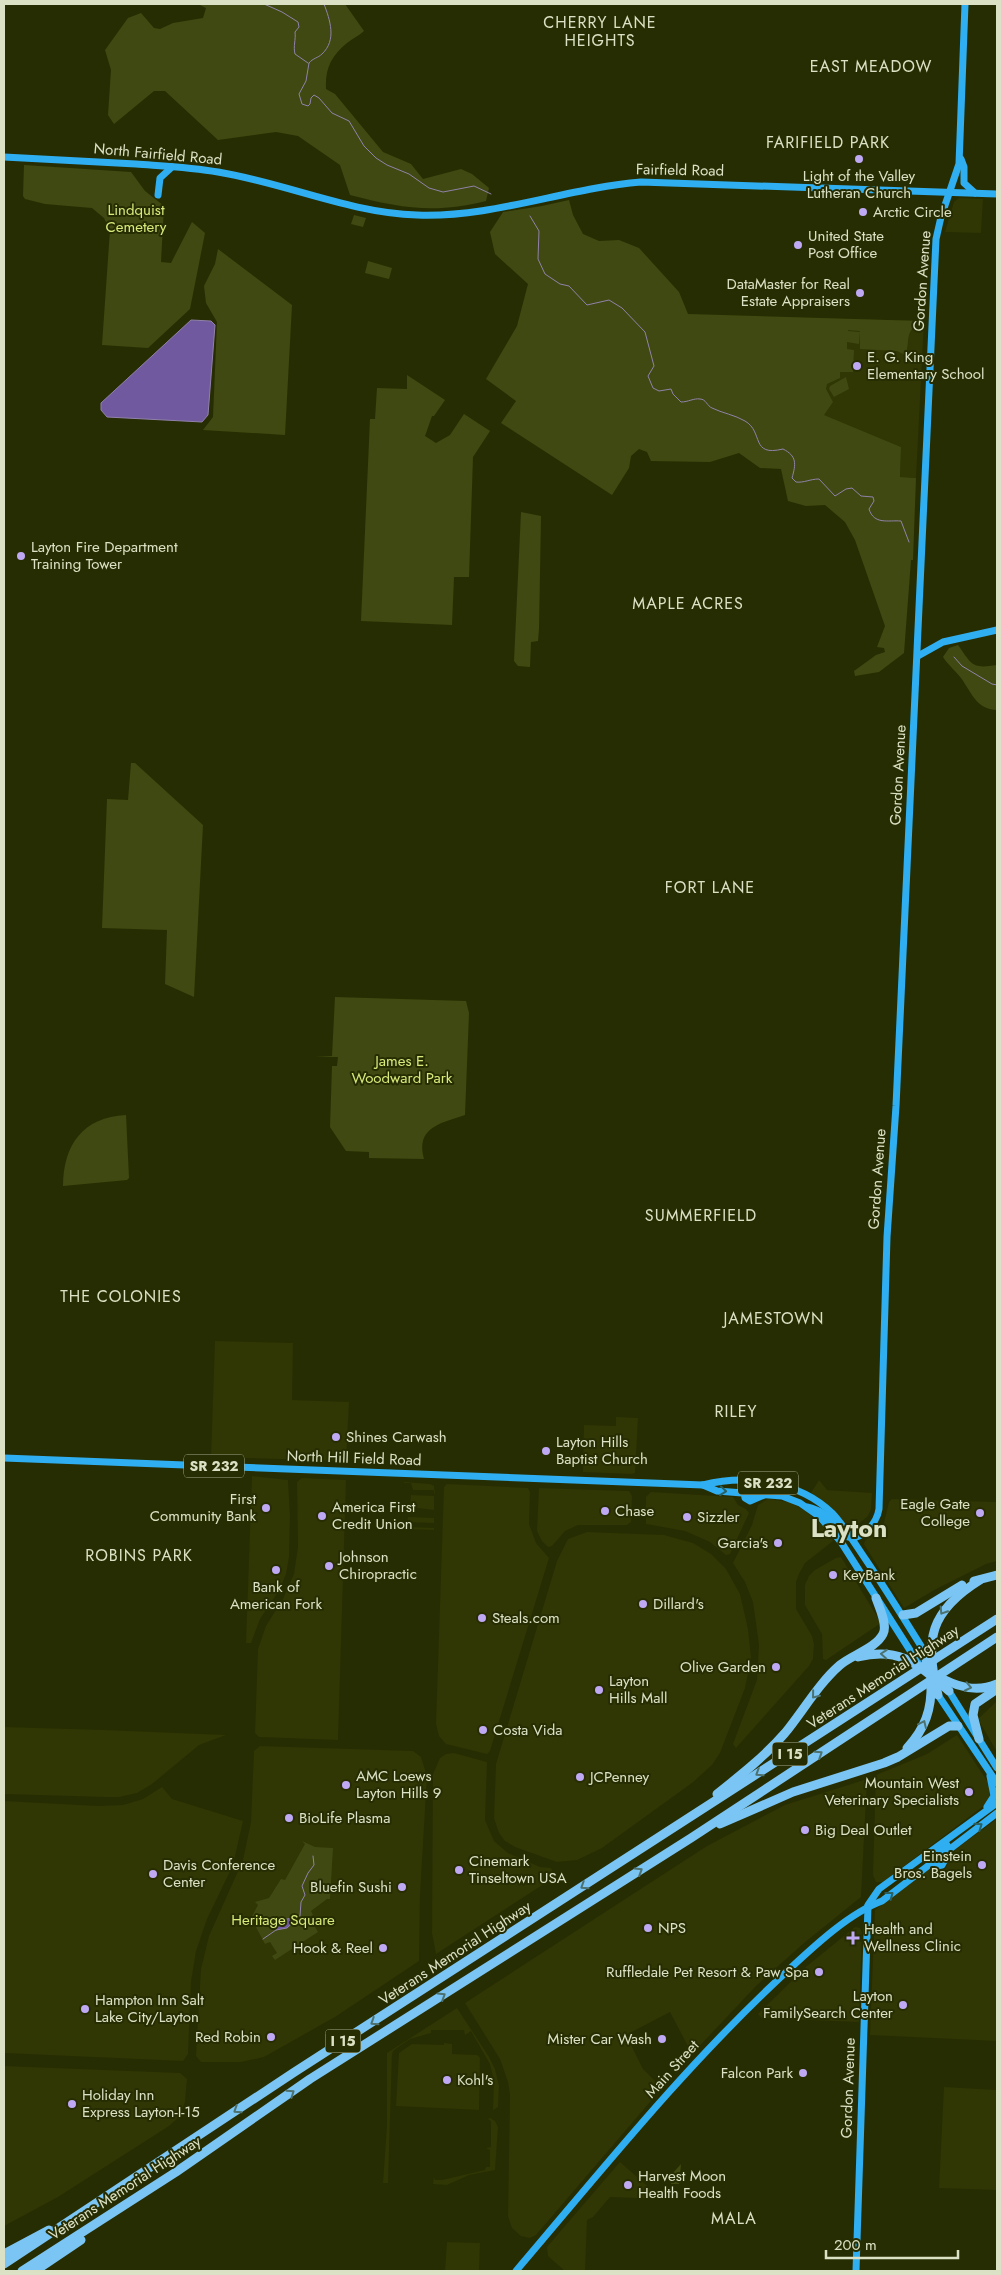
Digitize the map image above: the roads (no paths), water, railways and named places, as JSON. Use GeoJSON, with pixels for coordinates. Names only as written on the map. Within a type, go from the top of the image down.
{"type":"FeatureCollection","features":[{"type":"Feature","properties":{"kind":"highway"},"geometry":{"type":"LineString","coordinates":[[903,1615],[915,1614],[964,1583],[997,1575]]}},
{"type":"Feature","properties":{"kind":"highway"},"geometry":{"type":"LineString","coordinates":[[898,1757],[914,1740],[925,1721],[930,1705],[934,1633],[941,1613],[952,1599],[980,1580]]}},
{"type":"Feature","properties":{"kind":"highway"},"geometry":{"type":"LineString","coordinates":[[676,1827],[755,1763],[784,1734],[833,1671],[848,1659],[880,1640],[885,1632],[876,1598]]}},
{"type":"Feature","properties":{"kind":"highway","name":"Veterans Memorial Highway"},"geometry":{"type":"LineString","coordinates":[[4,2264],[301,2068],[904,1681],[997,1619]]}},
{"type":"Feature","properties":{"kind":"highway","name":"Veterans Memorial Highway"},"geometry":{"type":"LineString","coordinates":[[22,2271],[176,2172],[310,2079],[691,1838],[997,1636]]}},
{"type":"Feature","properties":{"kind":"highway"},"geometry":{"type":"LineString","coordinates":[[924,1651],[938,1695]]}},
{"type":"Feature","properties":{"kind":"highway"},"geometry":{"type":"LineString","coordinates":[[848,1659],[872,1653],[884,1653],[916,1661],[949,1691]]}},
{"type":"Feature","properties":{"kind":"highway"},"geometry":{"type":"LineString","coordinates":[[932,1674],[972,1689],[986,1688],[997,1684]]}},
{"type":"Feature","properties":{"kind":"highway"},"geometry":{"type":"LineString","coordinates":[[979,1739],[973,1715],[975,1704],[997,1689]]}},
{"type":"Feature","properties":{"kind":"highway"},"geometry":{"type":"LineString","coordinates":[[691,1838],[793,1792],[898,1757],[949,1726],[958,1726]]}},
{"type":"Feature","properties":{"kind":"highway"},"geometry":{"type":"LineString","coordinates":[[35,2271],[165,2183],[176,2172]]}},
{"type":"Feature","properties":{"kind":"highway"},"geometry":{"type":"LineString","coordinates":[[4,2254],[39,2234],[64,2225]]}},
{"type":"Feature","properties":{"kind":"main road","name":"Gordon Avenue"},"geometry":{"type":"LineString","coordinates":[[851,1536],[859,1535],[869,1529],[875,1521],[879,1509],[887,1224],[894,1145],[936,239],[949,192],[959,166],[965,4]]}},
{"type":"Feature","properties":{"kind":"main road"},"geometry":{"type":"LineString","coordinates":[[960,156],[964,167],[964,181],[975,193]]}},
{"type":"Feature","properties":{"kind":"main road","name":"North Fairfield Road"},"geometry":{"type":"LineString","coordinates":[[4,157],[172,166],[217,172],[261,181],[366,208]]}},
{"type":"Feature","properties":{"kind":"main road"},"geometry":{"type":"LineString","coordinates":[[158,195],[160,178],[172,166]]}},
{"type":"Feature","properties":{"kind":"main road","name":"Fairfield Road"},"geometry":{"type":"LineString","coordinates":[[366,208],[417,215],[451,215],[507,206],[604,186],[641,182],[997,194]]}},
{"type":"Feature","properties":{"kind":"main road"},"geometry":{"type":"LineString","coordinates":[[918,656],[943,642],[997,630]]}},
{"type":"Feature","properties":{"kind":"main road","name":"North Hill Field Road"},"geometry":{"type":"LineString","coordinates":[[4,1458],[703,1485]]}},
{"type":"Feature","properties":{"kind":"main road","name":"SR 232"},"geometry":{"type":"LineString","coordinates":[[703,1485],[717,1481],[772,1483],[792,1488],[815,1500],[833,1514],[851,1536],[903,1615],[924,1651]]}},
{"type":"Feature","properties":{"kind":"main road","name":"SR 232"},"geometry":{"type":"LineString","coordinates":[[703,1485],[717,1491],[769,1494],[788,1498],[807,1507],[829,1526],[916,1661]]}},
{"type":"Feature","properties":{"kind":"main road"},"geometry":{"type":"LineString","coordinates":[[744,1492],[749,1487],[768,1488],[815,1500]]}},
{"type":"Feature","properties":{"kind":"main road"},"geometry":{"type":"LineString","coordinates":[[807,1507],[821,1511],[842,1534],[851,1536]]}},
{"type":"Feature","properties":{"kind":"main road"},"geometry":{"type":"LineString","coordinates":[[844,1548],[855,1551],[870,1572],[884,1586]]}},
{"type":"Feature","properties":{"kind":"main road"},"geometry":{"type":"LineString","coordinates":[[949,1691],[997,1768]]}},
{"type":"Feature","properties":{"kind":"main road"},"geometry":{"type":"LineString","coordinates":[[938,1695],[997,1783]]}},
{"type":"Feature","properties":{"kind":"main road"},"geometry":{"type":"LineString","coordinates":[[980,1815],[994,1796],[988,1767]]}},
{"type":"Feature","properties":{"kind":"main road","name":"Main Street"},"geometry":{"type":"LineString","coordinates":[[516,2271],[684,2075],[734,2022],[804,1956],[868,1906],[879,1890],[997,1803]]}},
{"type":"Feature","properties":{"kind":"main road","name":"Main Street"},"geometry":{"type":"LineString","coordinates":[[868,1906],[882,1901],[997,1813]]}},
{"type":"Feature","properties":{"kind":"main road"},"geometry":{"type":"LineString","coordinates":[[934,1862],[933,1857],[950,1842],[958,1831]]}},
{"type":"Feature","properties":{"kind":"main road","name":"Gordon Avenue"},"geometry":{"type":"LineString","coordinates":[[856,2271],[868,1906]]}},
{"type":"Feature","properties":{"kind":"waterway"},"geometry":{"type":"LineString","coordinates":[[264,4],[298,22],[299,27],[295,32],[295,54],[308,63]]}},
{"type":"Feature","properties":{"kind":"waterway"},"geometry":{"type":"LineString","coordinates":[[309,63],[327,48],[331,36],[330,23],[324,4]]}},
{"type":"Feature","properties":{"kind":"waterway"},"geometry":{"type":"LineString","coordinates":[[309,63],[306,81],[299,94],[302,104],[308,106],[314,95],[319,98],[332,113],[349,121],[364,146],[376,158],[409,174],[429,188],[443,192],[474,186],[491,194]]}},
{"type":"Feature","properties":{"kind":"waterway"},"geometry":{"type":"LineString","coordinates":[[530,216],[539,231],[538,259],[545,274],[560,284],[569,286],[587,305],[609,300],[622,308],[645,332],[654,366],[648,376],[653,388],[659,391],[671,389],[681,402],[702,399],[712,408],[745,421],[751,426],[761,447],[773,451],[783,449],[791,455],[795,465],[792,478],[796,482],[819,479],[835,496],[846,489],[852,488],[861,496],[873,497],[874,501],[869,509],[871,514],[882,521],[901,521],[909,542]]}},
{"type":"Feature","properties":{"kind":"waterway"},"geometry":{"type":"LineString","coordinates":[[954,657],[962,666],[992,684],[997,685]]}},
{"type":"Feature","properties":{"kind":"waterway"},"geometry":{"type":"LineString","coordinates":[[300,1916],[301,1902],[305,1895],[302,1886],[314,1865],[313,1856]]}},
{"type":"Feature","properties":{"kind":"waterway"},"geometry":{"type":"LineString","coordinates":[[260,1922],[276,1930]]}},
{"type":"Feature","properties":{"kind":"waterway"},"geometry":{"type":"LineString","coordinates":[[263,1939],[276,1930]]}},
{"type":"Feature","properties":{"kind":"place","name":"Light of the Valley Lutheran Church"},"geometry":{"type":"Point","coordinates":[859,159]}},
{"type":"Feature","properties":{"kind":"place","name":"Arctic Circle"},"geometry":{"type":"Point","coordinates":[863,212]}},
{"type":"Feature","properties":{"kind":"place","name":"United State Post Office"},"geometry":{"type":"Point","coordinates":[798,245]}},
{"type":"Feature","properties":{"kind":"place","name":"DataMaster for Real Estate Appraisers"},"geometry":{"type":"Point","coordinates":[860,293]}},
{"type":"Feature","properties":{"kind":"place","name":"E. G. King Elementary School"},"geometry":{"type":"Point","coordinates":[857,366]}},
{"type":"Feature","properties":{"kind":"place","name":"Layton Fire Department Training Tower"},"geometry":{"type":"Point","coordinates":[21,556]}},
{"type":"Feature","properties":{"kind":"place","name":"Shines Carwash"},"geometry":{"type":"Point","coordinates":[336,1437]}},
{"type":"Feature","properties":{"kind":"place","name":"Layton Hills Baptist Church"},"geometry":{"type":"Point","coordinates":[546,1451]}},
{"type":"Feature","properties":{"kind":"place","name":"First Community Bank"},"geometry":{"type":"Point","coordinates":[266,1508]}},
{"type":"Feature","properties":{"kind":"place","name":"Chase"},"geometry":{"type":"Point","coordinates":[605,1511]}},
{"type":"Feature","properties":{"kind":"place","name":"Eagle Gate College"},"geometry":{"type":"Point","coordinates":[980,1513]}},
{"type":"Feature","properties":{"kind":"place","name":"America First Credit Union"},"geometry":{"type":"Point","coordinates":[322,1516]}},
{"type":"Feature","properties":{"kind":"place","name":"Sizzler"},"geometry":{"type":"Point","coordinates":[687,1517]}},
{"type":"Feature","properties":{"kind":"place","name":"Garcia's"},"geometry":{"type":"Point","coordinates":[778,1543]}},
{"type":"Feature","properties":{"kind":"place","name":"Johnson Chiropractic"},"geometry":{"type":"Point","coordinates":[329,1566]}},
{"type":"Feature","properties":{"kind":"place","name":"Bank of American Fork"},"geometry":{"type":"Point","coordinates":[276,1570]}},
{"type":"Feature","properties":{"kind":"place","name":"KeyBank"},"geometry":{"type":"Point","coordinates":[833,1575]}},
{"type":"Feature","properties":{"kind":"place","name":"Dillard's"},"geometry":{"type":"Point","coordinates":[643,1604]}},
{"type":"Feature","properties":{"kind":"place","name":"Steals.com"},"geometry":{"type":"Point","coordinates":[482,1618]}},
{"type":"Feature","properties":{"kind":"place","name":"Olive Garden"},"geometry":{"type":"Point","coordinates":[776,1667]}},
{"type":"Feature","properties":{"kind":"place","name":"Layton Hills Mall"},"geometry":{"type":"Point","coordinates":[599,1690]}},
{"type":"Feature","properties":{"kind":"place","name":"Costa Vida"},"geometry":{"type":"Point","coordinates":[483,1730]}},
{"type":"Feature","properties":{"kind":"place","name":"JCPenney"},"geometry":{"type":"Point","coordinates":[580,1777]}},
{"type":"Feature","properties":{"kind":"place","name":"AMC Loews Layton Hills 9"},"geometry":{"type":"Point","coordinates":[346,1785]}},
{"type":"Feature","properties":{"kind":"place","name":"Mountain West Veterinary Specialists"},"geometry":{"type":"Point","coordinates":[969,1792]}},
{"type":"Feature","properties":{"kind":"place","name":"BioLife Plasma"},"geometry":{"type":"Point","coordinates":[289,1818]}},
{"type":"Feature","properties":{"kind":"place","name":"Big Deal Outlet"},"geometry":{"type":"Point","coordinates":[805,1830]}},
{"type":"Feature","properties":{"kind":"place","name":"Einstein Bros. Bagels"},"geometry":{"type":"Point","coordinates":[982,1865]}},
{"type":"Feature","properties":{"kind":"place","name":"Cinemark Tinseltown USA"},"geometry":{"type":"Point","coordinates":[459,1870]}},
{"type":"Feature","properties":{"kind":"place","name":"Davis Conference Center"},"geometry":{"type":"Point","coordinates":[153,1874]}},
{"type":"Feature","properties":{"kind":"place","name":"Bluefin Sushi"},"geometry":{"type":"Point","coordinates":[402,1887]}},
{"type":"Feature","properties":{"kind":"place","name":"NPS"},"geometry":{"type":"Point","coordinates":[648,1928]}},
{"type":"Feature","properties":{"kind":"place","name":"Health and Wellness Clinic"},"geometry":{"type":"Point","coordinates":[853,1938]}},
{"type":"Feature","properties":{"kind":"place","name":"Hook & Reel"},"geometry":{"type":"Point","coordinates":[383,1948]}},
{"type":"Feature","properties":{"kind":"place","name":"Ruffledale Pet Resort & Paw Spa"},"geometry":{"type":"Point","coordinates":[819,1972]}},
{"type":"Feature","properties":{"kind":"place","name":"Layton FamilySearch Center"},"geometry":{"type":"Point","coordinates":[903,2005]}},
{"type":"Feature","properties":{"kind":"place","name":"Hampton Inn Salt Lake City/Layton"},"geometry":{"type":"Point","coordinates":[85,2009]}},
{"type":"Feature","properties":{"kind":"place","name":"Red Robin"},"geometry":{"type":"Point","coordinates":[271,2037]}},
{"type":"Feature","properties":{"kind":"place","name":"Mister Car Wash"},"geometry":{"type":"Point","coordinates":[662,2039]}},
{"type":"Feature","properties":{"kind":"place","name":"Falcon Park"},"geometry":{"type":"Point","coordinates":[803,2073]}},
{"type":"Feature","properties":{"kind":"place","name":"Kohl's"},"geometry":{"type":"Point","coordinates":[447,2080]}},
{"type":"Feature","properties":{"kind":"place","name":"Holiday Inn Express Layton-I-15"},"geometry":{"type":"Point","coordinates":[72,2104]}},
{"type":"Feature","properties":{"kind":"place","name":"Harvest Moon Health Foods"},"geometry":{"type":"Point","coordinates":[628,2185]}},
{"type":"Feature","properties":{"kind":"district","name":"CHERRY LANE HEIGHTS"},"geometry":{"type":"Point","coordinates":[600,31]}},
{"type":"Feature","properties":{"kind":"district","name":"EAST MEADOW"},"geometry":{"type":"Point","coordinates":[871,66]}},
{"type":"Feature","properties":{"kind":"district","name":"FARIFIELD PARK"},"geometry":{"type":"Point","coordinates":[828,142]}},
{"type":"Feature","properties":{"kind":"district","name":"MAPLE ACRES"},"geometry":{"type":"Point","coordinates":[688,603]}},
{"type":"Feature","properties":{"kind":"district","name":"FORT LANE"},"geometry":{"type":"Point","coordinates":[710,887]}},
{"type":"Feature","properties":{"kind":"district","name":"SUMMERFIELD"},"geometry":{"type":"Point","coordinates":[701,1215]}},
{"type":"Feature","properties":{"kind":"district","name":"THE COLONIES"},"geometry":{"type":"Point","coordinates":[121,1296]}},
{"type":"Feature","properties":{"kind":"district","name":"JAMESTOWN"},"geometry":{"type":"Point","coordinates":[774,1318]}},
{"type":"Feature","properties":{"kind":"district","name":"RILEY"},"geometry":{"type":"Point","coordinates":[736,1411]}},
{"type":"Feature","properties":{"kind":"district","name":"Layton"},"geometry":{"type":"Point","coordinates":[849,1528]}},
{"type":"Feature","properties":{"kind":"district","name":"ROBINS PARK"},"geometry":{"type":"Point","coordinates":[139,1555]}},
{"type":"Feature","properties":{"kind":"district","name":"MALA"},"geometry":{"type":"Point","coordinates":[734,2218]}},
{"type":"Feature","properties":{"kind":"park label","name":"Lindquist Cemetery"},"geometry":{"type":"Point","coordinates":[136,218]}},
{"type":"Feature","properties":{"kind":"park label","name":"James E. Woodward Park"},"geometry":{"type":"Point","coordinates":[402,1070]}},
{"type":"Feature","properties":{"kind":"park label","name":"Heritage Square"},"geometry":{"type":"Point","coordinates":[283,1920]}}]}
